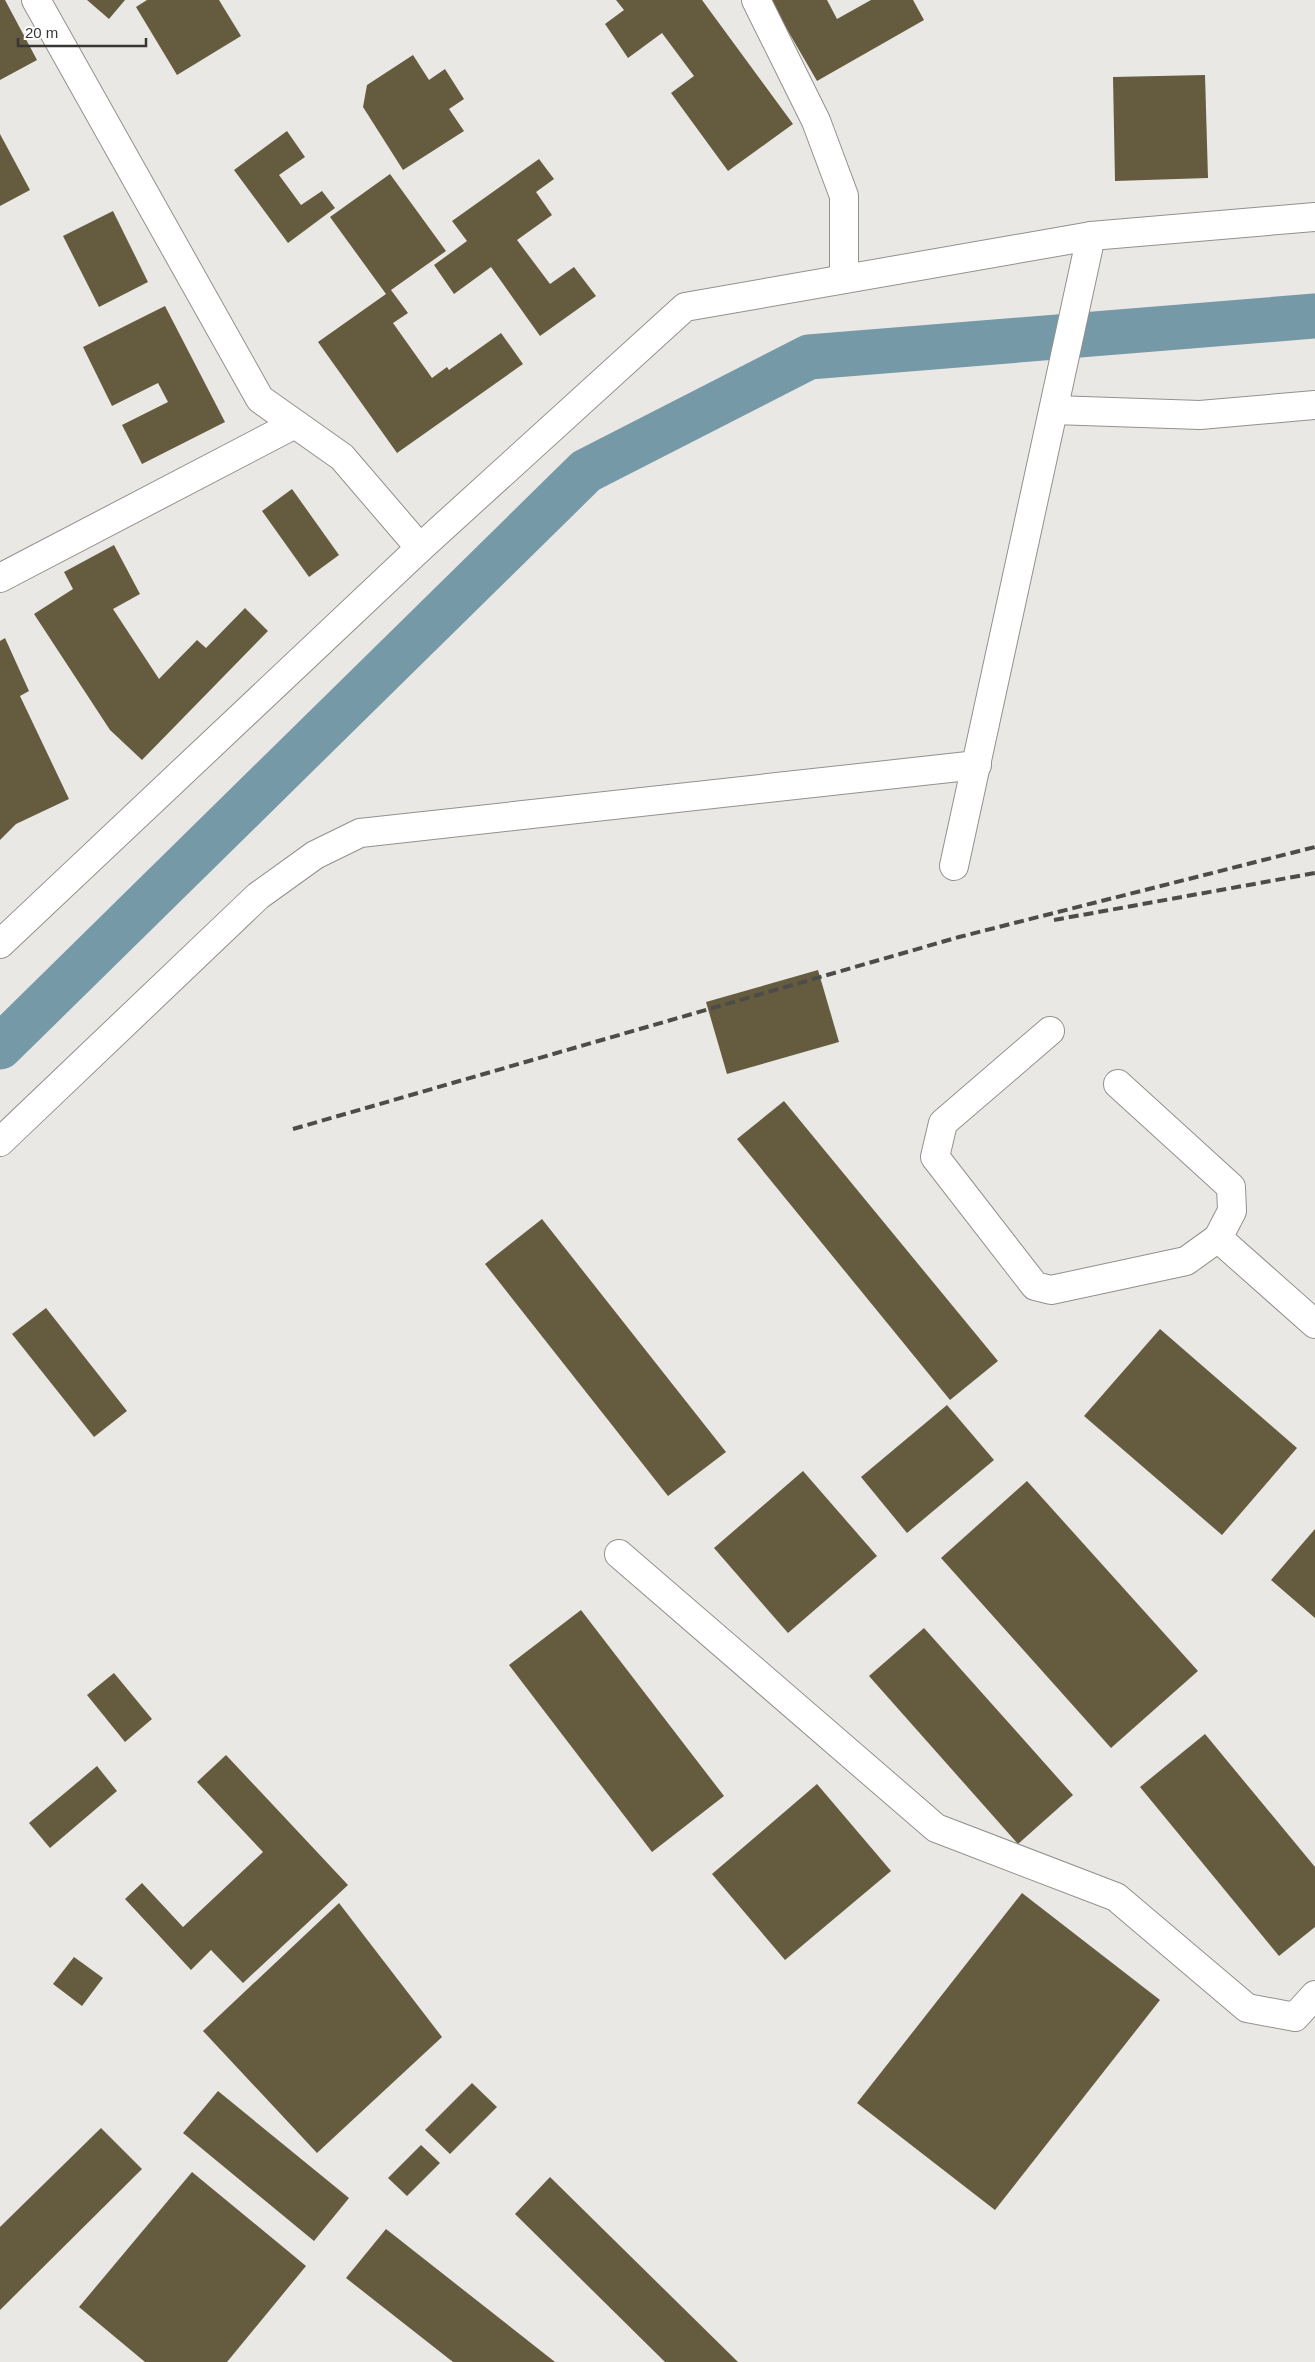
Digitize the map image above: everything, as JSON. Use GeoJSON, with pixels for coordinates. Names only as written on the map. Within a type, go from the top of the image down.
{"type":"FeatureCollection","features":[{"type":"Feature","properties":{"kind":"street"},"geometry":{"type":"LineString","coordinates":[[36,0],[260,399],[342,457],[420,548]]}},
{"type":"Feature","properties":{"kind":"street"},"geometry":{"type":"LineString","coordinates":[[756,0],[816,121],[844,196],[844,279]]}},
{"type":"Feature","properties":{"kind":"street"},"geometry":{"type":"LineString","coordinates":[[0,944],[420,548],[684,307],[1091,238],[1315,217]]}},
{"type":"Feature","properties":{"kind":"street"},"geometry":{"type":"LineString","coordinates":[[954,866],[1091,238]]}},
{"type":"Feature","properties":{"kind":"street"},"geometry":{"type":"LineString","coordinates":[[1054,410],[1200,415],[1315,405]]}},
{"type":"Feature","properties":{"kind":"street"},"geometry":{"type":"LineString","coordinates":[[0,578],[295,424]]}},
{"type":"Feature","properties":{"kind":"street"},"geometry":{"type":"LineString","coordinates":[[0,1142],[258,896],[315,855],[360,833],[976,765]]}},
{"type":"Feature","properties":{"kind":"street"},"geometry":{"type":"LineString","coordinates":[[1050,1031],[943,1123],[935,1157],[1035,1286],[1051,1290],[1186,1261],[1218,1238],[1232,1212],[1231,1187],[1118,1084]]}},
{"type":"Feature","properties":{"kind":"street"},"geometry":{"type":"LineString","coordinates":[[1218,1238],[1315,1324]]}},
{"type":"Feature","properties":{"kind":"street"},"geometry":{"type":"LineString","coordinates":[[619,1554],[936,1828],[1116,1897],[1247,2008],[1295,2017],[1315,1995]]}},
{"type":"Feature","properties":{"kind":"building"},"geometry":{"type":"Polygon","coordinates":[[[0,0],[5,0],[37,60],[0,80],[0,0]]]}},
{"type":"Feature","properties":{"kind":"building"},"geometry":{"type":"Polygon","coordinates":[[[87,0],[125,0],[109,19],[87,0]]]}},
{"type":"Feature","properties":{"kind":"building"},"geometry":{"type":"Polygon","coordinates":[[[147,0],[219,0],[241,36],[177,75],[136,7],[147,0]]]}},
{"type":"Feature","properties":{"kind":"building"},"geometry":{"type":"Polygon","coordinates":[[[616,0],[702,0],[793,124],[728,171],[671,93],[694,76],[662,33],[628,58],[605,24],[624,10],[616,0]]]}},
{"type":"Feature","properties":{"kind":"building"},"geometry":{"type":"Polygon","coordinates":[[[770,0],[827,0],[837,19],[871,0],[913,0],[924,20],[817,81],[770,0]]]}},
{"type":"Feature","properties":{"kind":"building"},"geometry":{"type":"Polygon","coordinates":[[[413,55],[429,80],[445,69],[464,99],[449,109],[464,131],[403,170],[363,107],[367,85],[413,55]]]}},
{"type":"Feature","properties":{"kind":"building"},"geometry":{"type":"Polygon","coordinates":[[[1205,75],[1208,178],[1115,181],[1113,77],[1205,75]]]}},
{"type":"Feature","properties":{"kind":"building"},"geometry":{"type":"Polygon","coordinates":[[[287,131],[305,157],[279,175],[301,205],[322,191],[335,208],[288,243],[234,170],[287,131]]]}},
{"type":"Feature","properties":{"kind":"building"},"geometry":{"type":"Polygon","coordinates":[[[0,134],[30,190],[0,206],[0,134]]]}},
{"type":"Feature","properties":{"kind":"building"},"geometry":{"type":"Polygon","coordinates":[[[539,159],[554,179],[536,192],[552,215],[517,240],[550,284],[574,267],[596,296],[540,336],[491,267],[454,294],[434,265],[467,241],[452,221],[539,159]]]}},
{"type":"Feature","properties":{"kind":"building"},"geometry":{"type":"Polygon","coordinates":[[[390,174],[446,251],[391,290],[408,313],[393,323],[432,378],[447,367],[449,370],[501,333],[523,364],[397,453],[318,342],[386,294],[330,217],[390,174]]]}},
{"type":"Feature","properties":{"kind":"building"},"geometry":{"type":"Polygon","coordinates":[[[113,211],[148,282],[99,307],[63,236],[113,211]]]}},
{"type":"Feature","properties":{"kind":"building"},"geometry":{"type":"Polygon","coordinates":[[[165,306],[225,422],[142,464],[122,425],[168,402],[158,383],[112,406],[83,347],[165,306]]]}},
{"type":"Feature","properties":{"kind":"building"},"geometry":{"type":"Polygon","coordinates":[[[292,489],[339,555],[309,577],[262,511],[292,489]]]}},
{"type":"Feature","properties":{"kind":"building"},"geometry":{"type":"Polygon","coordinates":[[[114,545],[140,594],[113,609],[159,679],[197,640],[206,648],[245,608],[268,631],[142,760],[110,730],[34,614],[73,589],[64,572],[114,545]]]}},
{"type":"Feature","properties":{"kind":"building"},"geometry":{"type":"Polygon","coordinates":[[[5,638],[29,691],[20,696],[69,799],[16,824],[0,840],[0,641],[5,638]]]}},
{"type":"Feature","properties":{"kind":"building"},"geometry":{"type":"Polygon","coordinates":[[[818,970],[839,1042],[727,1074],[706,1002],[818,970]]]}},
{"type":"Feature","properties":{"kind":"building"},"geometry":{"type":"Polygon","coordinates":[[[784,1101],[998,1361],[950,1400],[737,1139],[784,1101]]]}},
{"type":"Feature","properties":{"kind":"building"},"geometry":{"type":"Polygon","coordinates":[[[542,1219],[726,1452],[668,1496],[485,1264],[542,1219]]]}},
{"type":"Feature","properties":{"kind":"building"},"geometry":{"type":"Polygon","coordinates":[[[46,1308],[127,1411],[94,1437],[12,1334],[46,1308]]]}},
{"type":"Feature","properties":{"kind":"building"},"geometry":{"type":"Polygon","coordinates":[[[1160,1329],[1297,1448],[1222,1535],[1084,1416],[1160,1329]]]}},
{"type":"Feature","properties":{"kind":"building"},"geometry":{"type":"Polygon","coordinates":[[[947,1405],[994,1460],[907,1533],[861,1477],[947,1405]]]}},
{"type":"Feature","properties":{"kind":"building"},"geometry":{"type":"Polygon","coordinates":[[[803,1471],[877,1556],[788,1633],[714,1548],[803,1471]]]}},
{"type":"Feature","properties":{"kind":"building"},"geometry":{"type":"Polygon","coordinates":[[[1027,1481],[1198,1671],[1111,1748],[941,1558],[1027,1481]]]}},
{"type":"Feature","properties":{"kind":"building"},"geometry":{"type":"Polygon","coordinates":[[[1315,1529],[1315,1618],[1271,1580],[1315,1529]]]}},
{"type":"Feature","properties":{"kind":"building"},"geometry":{"type":"Polygon","coordinates":[[[581,1610],[724,1796],[652,1852],[509,1665],[581,1610]]]}},
{"type":"Feature","properties":{"kind":"building"},"geometry":{"type":"Polygon","coordinates":[[[924,1628],[1073,1795],[1018,1844],[869,1676],[924,1628]]]}},
{"type":"Feature","properties":{"kind":"building"},"geometry":{"type":"Polygon","coordinates":[[[114,1673],[152,1719],[125,1742],[87,1695],[114,1673]]]}},
{"type":"Feature","properties":{"kind":"building"},"geometry":{"type":"Polygon","coordinates":[[[1205,1734],[1315,1867],[1315,1927],[1279,1956],[1140,1787],[1205,1734]]]}},
{"type":"Feature","properties":{"kind":"building"},"geometry":{"type":"Polygon","coordinates":[[[226,1755],[348,1885],[243,1983],[211,1950],[191,1970],[125,1899],[142,1883],[183,1927],[263,1852],[197,1782],[226,1755]]]}},
{"type":"Feature","properties":{"kind":"building"},"geometry":{"type":"Polygon","coordinates":[[[97,1766],[117,1791],[50,1848],[29,1823],[97,1766]]]}},
{"type":"Feature","properties":{"kind":"building"},"geometry":{"type":"Polygon","coordinates":[[[817,1784],[891,1871],[785,1960],[712,1874],[817,1784]]]}},
{"type":"Feature","properties":{"kind":"building"},"geometry":{"type":"Polygon","coordinates":[[[1022,1893],[1160,2000],[995,2210],[857,2103],[1022,1893]]]}},
{"type":"Feature","properties":{"kind":"building"},"geometry":{"type":"Polygon","coordinates":[[[339,1903],[442,2037],[317,2153],[203,2031],[339,1903]]]}},
{"type":"Feature","properties":{"kind":"building"},"geometry":{"type":"Polygon","coordinates":[[[74,1957],[103,1978],[82,2006],[53,1984],[74,1957]]]}},
{"type":"Feature","properties":{"kind":"building"},"geometry":{"type":"Polygon","coordinates":[[[472,2083],[497,2107],[450,2154],[425,2130],[472,2083]]]}},
{"type":"Feature","properties":{"kind":"building"},"geometry":{"type":"Polygon","coordinates":[[[218,2091],[349,2198],[314,2241],[183,2133],[218,2091]]]}},
{"type":"Feature","properties":{"kind":"building"},"geometry":{"type":"Polygon","coordinates":[[[101,2128],[142,2169],[0,2310],[0,2227],[101,2128]]]}},
{"type":"Feature","properties":{"kind":"building"},"geometry":{"type":"Polygon","coordinates":[[[421,2145],[440,2163],[407,2196],[388,2178],[421,2145]]]}},
{"type":"Feature","properties":{"kind":"building"},"geometry":{"type":"Polygon","coordinates":[[[192,2172],[306,2266],[227,2362],[145,2362],[79,2307],[192,2172]]]}},
{"type":"Feature","properties":{"kind":"building"},"geometry":{"type":"Polygon","coordinates":[[[550,2177],[738,2362],[665,2362],[515,2214],[550,2177]]]}},
{"type":"Feature","properties":{"kind":"building"},"geometry":{"type":"Polygon","coordinates":[[[386,2229],[555,2362],[453,2362],[346,2278],[386,2229]]]}},
{"type":"Feature","properties":{"kind":"waterway"},"geometry":{"type":"LineString","coordinates":[[0,1047],[586,471],[809,357],[1315,316]]}},
{"type":"Feature","properties":{"kind":"railway"},"geometry":{"type":"LineString","coordinates":[[293,1129],[959,937],[1315,847]]}},
{"type":"Feature","properties":{"kind":"railway"},"geometry":{"type":"LineString","coordinates":[[1054,920],[1315,873]]}}]}
